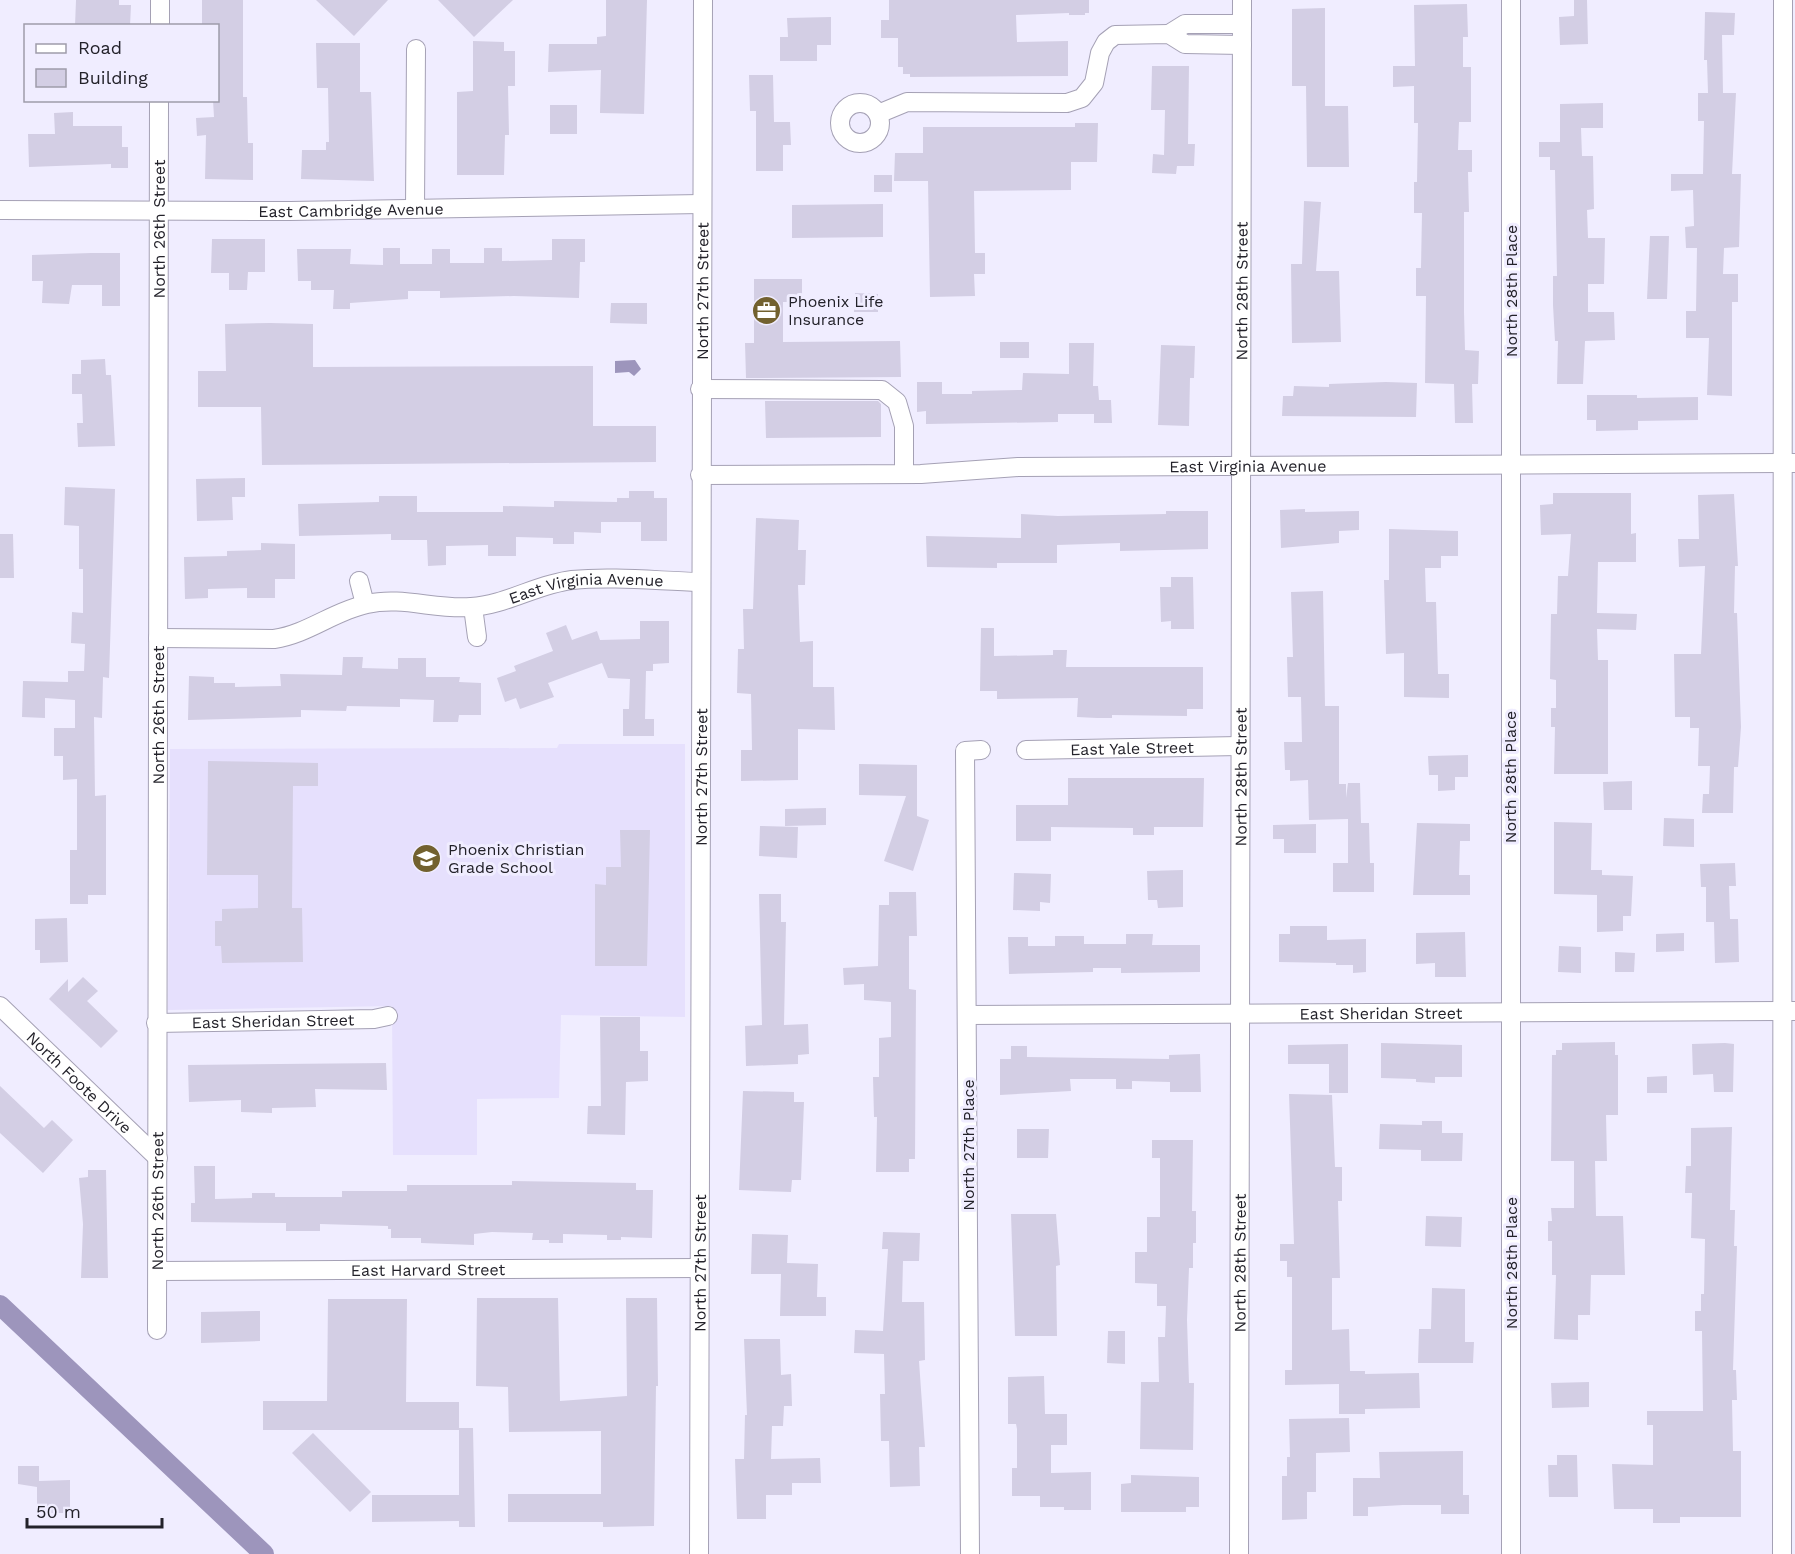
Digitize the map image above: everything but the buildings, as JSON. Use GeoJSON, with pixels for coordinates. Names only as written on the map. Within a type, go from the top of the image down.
{"type":"FeatureCollection","features":[{"type":"Feature","properties":{"kind":"street"},"geometry":{"type":"LineString","coordinates":[[160,0],[160,24]]}},
{"type":"Feature","properties":{"kind":"street","name":"North 27th Street"},"geometry":{"type":"LineString","coordinates":[[699,1554],[699,582],[702,0]]}},
{"type":"Feature","properties":{"kind":"street","name":"North 28th Street"},"geometry":{"type":"LineString","coordinates":[[1239,1554],[1238,1014],[1242,0]]}},
{"type":"Feature","properties":{"kind":"street","name":"North 28th Place"},"geometry":{"type":"LineString","coordinates":[[1511,0],[1511,1554]]}},
{"type":"Feature","properties":{"kind":"street"},"geometry":{"type":"LineString","coordinates":[[1782,1554],[1788,1011],[1789,463],[1783,0]]}},
{"type":"Feature","properties":{"kind":"street"},"geometry":{"type":"LineString","coordinates":[[878,114],[907,102],[1066,103],[1082,98],[1094,83],[1100,53],[1106,42],[1115,35],[1169,34],[1185,24],[1242,24]]}},
{"type":"Feature","properties":{"kind":"street"},"geometry":{"type":"LineString","coordinates":[[1169,34],[1185,44],[1242,45]]}},
{"type":"Feature","properties":{"kind":"street"},"geometry":{"type":"LineString","coordinates":[[415,209],[416,49]]}},
{"type":"Feature","properties":{"kind":"street","name":"North 26th Street"},"geometry":{"type":"LineString","coordinates":[[157,1330],[159,102]]}},
{"type":"Feature","properties":{"kind":"street","name":"East Cambridge Avenue"},"geometry":{"type":"LineString","coordinates":[[0,210],[415,209],[700,204]]}},
{"type":"Feature","properties":{"kind":"street"},"geometry":{"type":"LineString","coordinates":[[700,389],[882,390],[897,402],[904,426],[904,474]]}},
{"type":"Feature","properties":{"kind":"street","name":"East Virginia Avenue"},"geometry":{"type":"LineString","coordinates":[[700,475],[904,474],[1018,467],[1789,463]]}},
{"type":"Feature","properties":{"kind":"street","name":"East Virginia Avenue"},"geometry":{"type":"LineString","coordinates":[[158,638],[274,639],[292,636],[344,610],[385,600],[446,607],[473,607],[573,580],[699,582]]}},
{"type":"Feature","properties":{"kind":"street"},"geometry":{"type":"LineString","coordinates":[[359,581],[365,604]]}},
{"type":"Feature","properties":{"kind":"street"},"geometry":{"type":"LineString","coordinates":[[473,607],[477,637]]}},
{"type":"Feature","properties":{"kind":"street","name":"East Yale Street"},"geometry":{"type":"LineString","coordinates":[[1026,750],[1239,746]]}},
{"type":"Feature","properties":{"kind":"street","name":"North 27th Place"},"geometry":{"type":"LineString","coordinates":[[970,1554],[965,751],[981,750]]}},
{"type":"Feature","properties":{"kind":"street","name":"North Foote Drive"},"geometry":{"type":"LineString","coordinates":[[0,1006],[158,1158]]}},
{"type":"Feature","properties":{"kind":"street","name":"East Sheridan Street"},"geometry":{"type":"LineString","coordinates":[[967,1015],[1788,1011]]}},
{"type":"Feature","properties":{"kind":"street","name":"East Sheridan Street"},"geometry":{"type":"LineString","coordinates":[[156,1023],[374,1019],[388,1016]]}},
{"type":"Feature","properties":{"kind":"street","name":"East Harvard Street"},"geometry":{"type":"LineString","coordinates":[[158,1270],[699,1268]]}},
{"type":"Feature","properties":{"kind":"shaded area"},"geometry":{"type":"Polygon","coordinates":[[[635,360],[641,369],[634,376],[629,372],[615,373],[615,361],[635,360]]]}},
{"type":"Feature","properties":{"kind":"shaded area","name":"Phoenix Christian Grade School"},"geometry":{"type":"Polygon","coordinates":[[[559,744],[685,744],[685,1017],[561,1015],[559,1098],[477,1099],[477,1155],[393,1155],[392,1006],[168,1010],[170,749],[557,748],[559,744]]]}},
{"type":"Feature","properties":{"kind":"waterway"},"geometry":{"type":"LineString","coordinates":[[0,1305],[264,1554]]}},
{"type":"Feature","properties":{"kind":"place","name":"Phoenix Life Insurance"},"geometry":{"type":"Point","coordinates":[767,310]}},
{"type":"Feature","properties":{"kind":"place","name":"Phoenix Christian Grade School"},"geometry":{"type":"Point","coordinates":[427,858]}}]}
